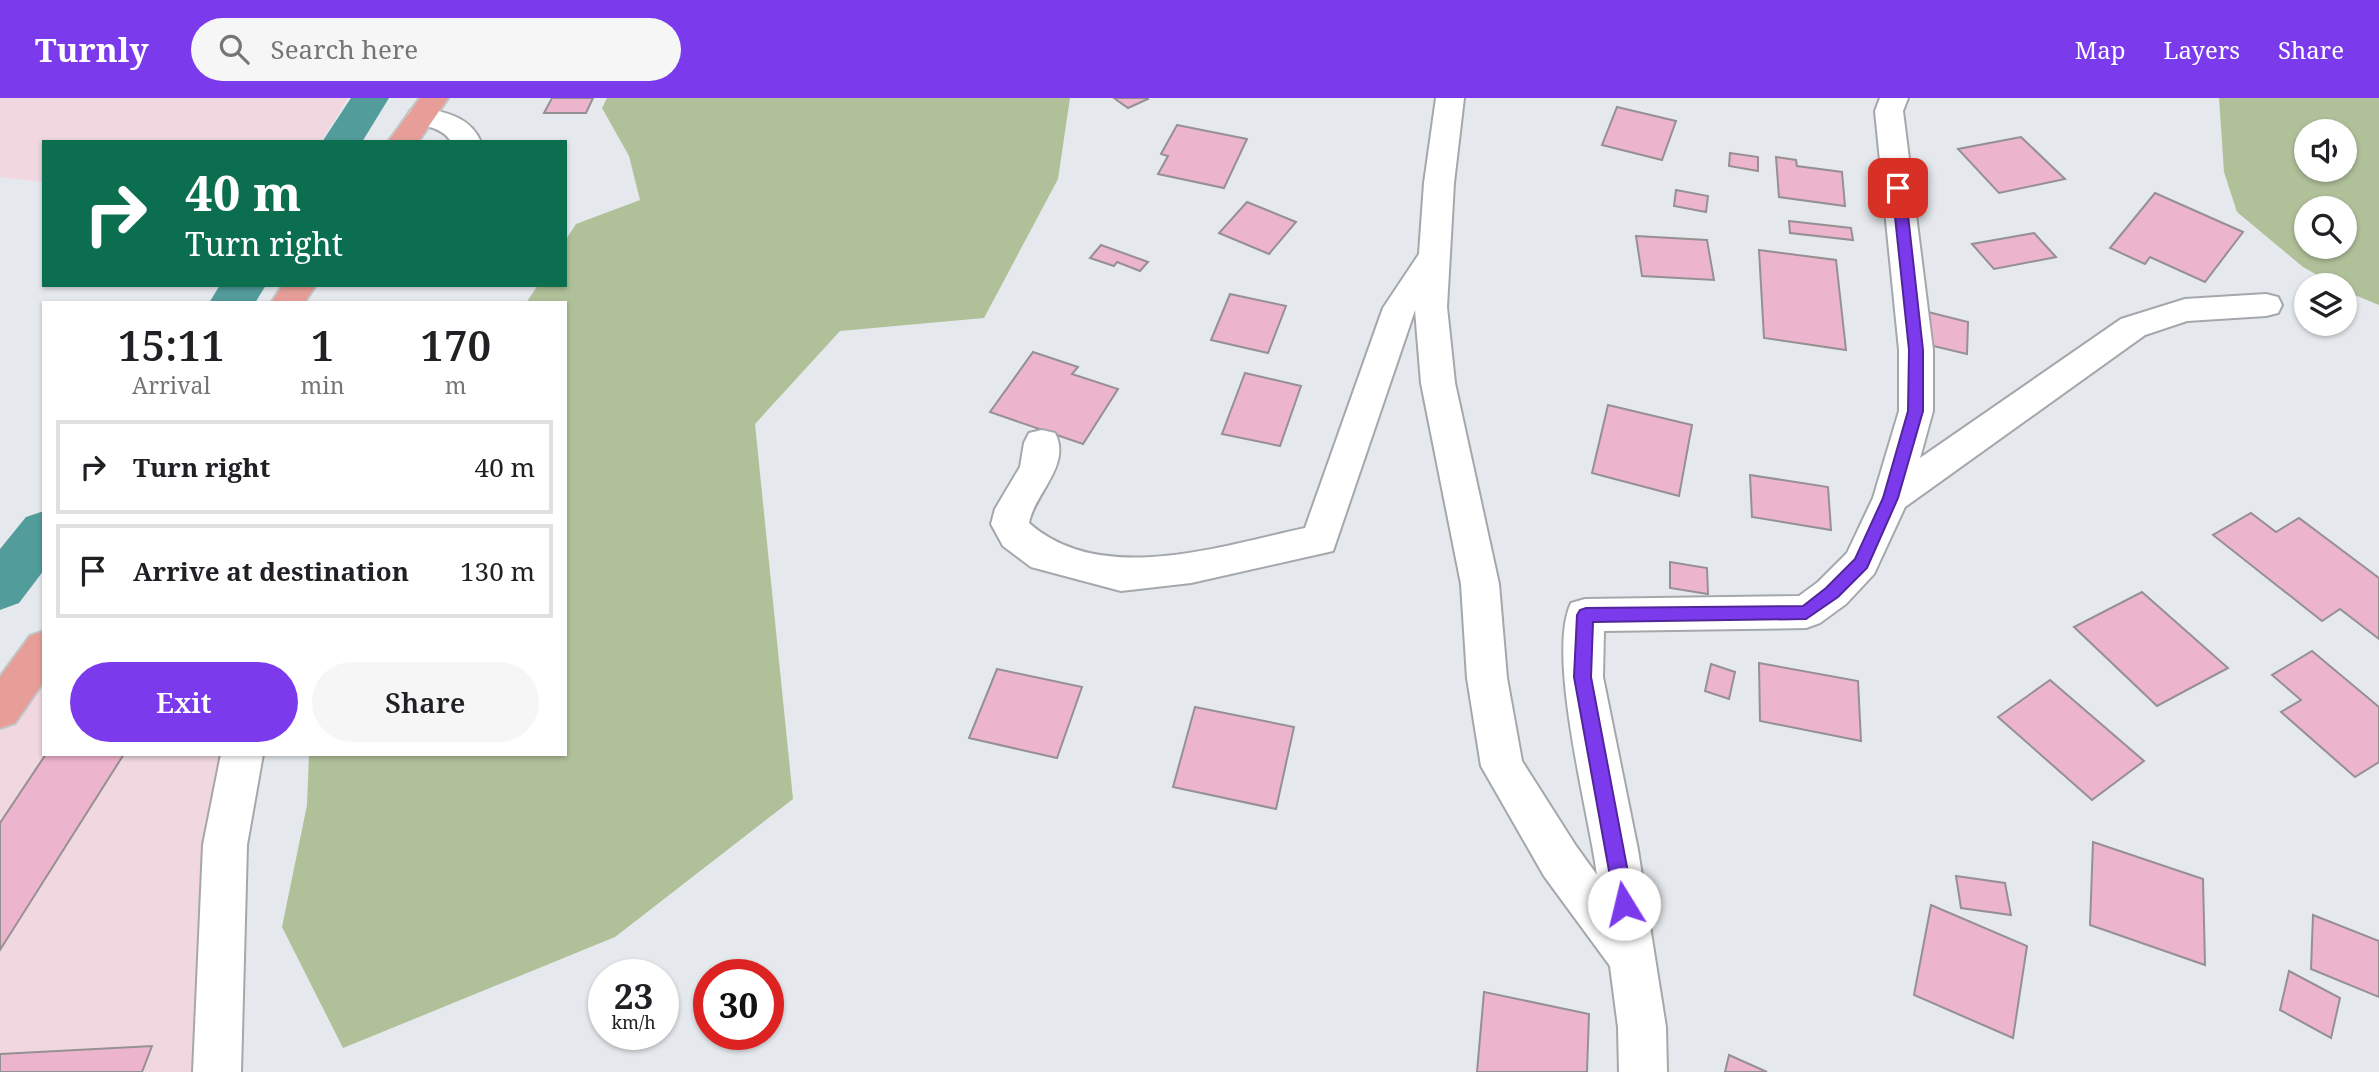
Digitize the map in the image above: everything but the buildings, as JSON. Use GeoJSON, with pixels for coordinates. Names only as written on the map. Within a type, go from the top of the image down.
{"type":"FeatureCollection","features":[{"type":"Feature","properties":{"kind":"main road"},"geometry":{"type":"LineString","coordinates":[[403,140],[427,107]]}},
{"type":"Feature","properties":{"kind":"main road"},"geometry":{"type":"LineString","coordinates":[[0,710],[42,651]]}},
{"type":"Feature","properties":{"kind":"street"},"geometry":{"type":"LineString","coordinates":[[1450,98],[1433,257],[1431,307],[1438,383],[1480,584],[1487,678],[1502,766],[1560,861],[1633,958]]}},
{"type":"Feature","properties":{"kind":"street"},"geometry":{"type":"LineString","coordinates":[[1643,1072],[1642,1027],[1633,958],[1616,850],[1583,677],[1586,615],[1806,612],[1832,593],[1861,563],[1891,498],[1916,411],[1916,350],[1889,111],[1894,98]]}},
{"type":"Feature","properties":{"kind":"street"},"geometry":{"type":"LineString","coordinates":[[427,107],[462,131],[465,140]]}},
{"type":"Feature","properties":{"kind":"street"},"geometry":{"type":"LineString","coordinates":[[1042,443],[1037,471],[1025,486],[1013,509],[1010,524],[1016,535],[1044,556],[1121,575],[1191,568],[1320,540],[1399,308],[1433,257]]}},
{"type":"Feature","properties":{"kind":"street"},"geometry":{"type":"LineString","coordinates":[[1891,498],[2133,327],[2185,310],[2266,305]]}},
{"type":"Feature","properties":{"kind":"street"},"geometry":{"type":"LineString","coordinates":[[217,1072],[225,845],[243,756]]}},
{"type":"Feature","properties":{"kind":"shaded area"},"geometry":{"type":"Polygon","coordinates":[[[0,98],[348,98],[322,140],[42,140],[42,182],[0,177],[0,98]]]}},
{"type":"Feature","properties":{"kind":"shaded area"},"geometry":{"type":"Polygon","coordinates":[[[42,640],[42,756],[242,756],[217,1072],[0,1072],[0,697],[42,640]]]}},
{"type":"Feature","properties":{"kind":"green space"},"geometry":{"type":"Polygon","coordinates":[[[607,98],[1070,98],[1058,179],[984,318],[840,331],[755,424],[793,799],[615,937],[343,1048],[282,927],[307,805],[309,756],[567,756],[567,301],[527,301],[537,287],[567,287],[567,238],[576,224],[640,200],[629,156],[602,108],[607,98]]]}},
{"type":"Feature","properties":{"kind":"green space"},"geometry":{"type":"Polygon","coordinates":[[[2219,98],[2379,98],[2379,305],[2357,296],[2357,273],[2314,273],[2303,267],[2237,212],[2224,172],[2219,98]]]}},
{"type":"Feature","properties":{"kind":"waterway"},"geometry":{"type":"LineString","coordinates":[[343,140],[370,98]]}},
{"type":"Feature","properties":{"kind":"waterway"},"geometry":{"type":"LineString","coordinates":[[232,301],[243,287]]}},
{"type":"Feature","properties":{"kind":"waterway"},"geometry":{"type":"LineString","coordinates":[[0,588],[42,534]]}},
{"type":"Feature","properties":{"kind":"route"},"geometry":{"type":"LineString","coordinates":[[1624,904],[1583,677],[1586,615],[1806,612],[1832,593],[1861,563],[1891,498],[1916,411],[1916,350],[1898,188]]}}]}
